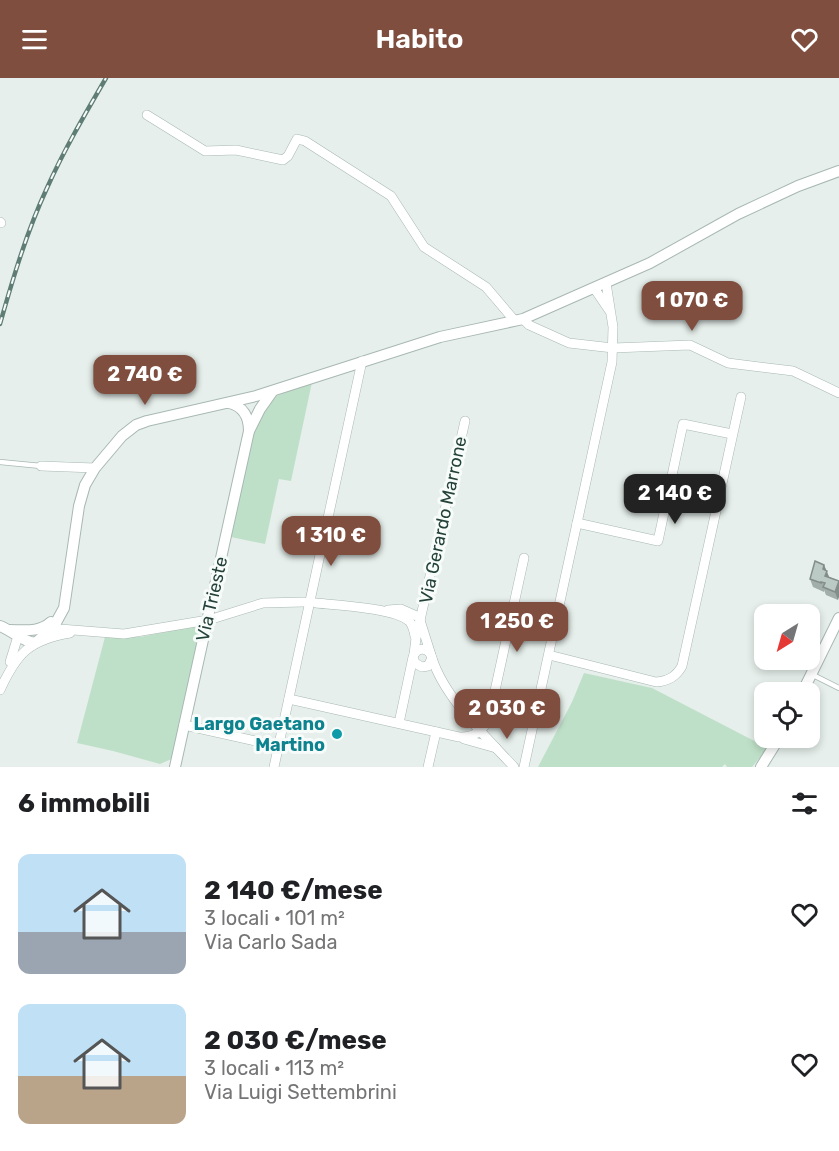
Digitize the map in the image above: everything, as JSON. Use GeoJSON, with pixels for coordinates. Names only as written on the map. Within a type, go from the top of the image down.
{"type":"FeatureCollection","features":[{"type":"Feature","properties":{"kind":"street"},"geometry":{"type":"LineString","coordinates":[[147,115],[205,151],[211,152],[236,150],[283,160],[288,156],[297,139],[305,141],[391,196],[424,247],[486,287],[519,319],[561,341],[613,348],[690,345],[728,363],[793,371],[839,393]]}},
{"type":"Feature","properties":{"kind":"street"},"geometry":{"type":"LineString","coordinates":[[79,629],[65,624],[65,602],[82,494],[95,468],[122,436],[136,425],[252,398],[440,337],[519,319],[650,263],[738,214],[798,186],[839,171]]}},
{"type":"Feature","properties":{"kind":"street"},"geometry":{"type":"LineString","coordinates":[[524,767],[613,348],[606,283]]}},
{"type":"Feature","properties":{"kind":"street"},"geometry":{"type":"LineString","coordinates":[[594,288],[607,305],[611,315]]}},
{"type":"Feature","properties":{"kind":"street"},"geometry":{"type":"LineString","coordinates":[[274,767],[362,361]]}},
{"type":"Feature","properties":{"kind":"street","name":"Via Trieste"},"geometry":{"type":"LineString","coordinates":[[175,767],[251,417],[268,396],[277,389]]}},
{"type":"Feature","properties":{"kind":"street"},"geometry":{"type":"LineString","coordinates":[[549,655],[656,682],[664,681],[678,673],[682,666],[741,396]]}},
{"type":"Feature","properties":{"kind":"street"},"geometry":{"type":"LineString","coordinates":[[228,403],[239,407],[251,417],[257,402],[252,398]]}},
{"type":"Feature","properties":{"kind":"street","name":"Via Gerardo Marrone"},"geometry":{"type":"LineString","coordinates":[[399,723],[465,421]]}},
{"type":"Feature","properties":{"kind":"street"},"geometry":{"type":"LineString","coordinates":[[577,524],[658,541],[683,424],[732,434]]}},
{"type":"Feature","properties":{"kind":"street"},"geometry":{"type":"LineString","coordinates":[[41,466],[95,468]]}},
{"type":"Feature","properties":{"kind":"street"},"geometry":{"type":"LineString","coordinates":[[459,737],[471,736],[481,731],[485,728],[489,718],[524,558]]}},
{"type":"Feature","properties":{"kind":"street"},"geometry":{"type":"LineString","coordinates":[[316,603],[380,610],[401,609],[415,606],[426,595]]}},
{"type":"Feature","properties":{"kind":"street"},"geometry":{"type":"LineString","coordinates":[[35,643],[50,627],[65,602]]}},
{"type":"Feature","properties":{"kind":"street"},"geometry":{"type":"LineString","coordinates":[[215,618],[263,603],[304,602]]}},
{"type":"Feature","properties":{"kind":"street"},"geometry":{"type":"LineString","coordinates":[[401,609],[414,613],[421,620],[443,684],[511,766],[528,748]]}},
{"type":"Feature","properties":{"kind":"street"},"geometry":{"type":"LineString","coordinates":[[380,610],[405,618],[413,627],[416,638]]}},
{"type":"Feature","properties":{"kind":"street"},"geometry":{"type":"LineString","coordinates":[[807,682],[839,618]]}},
{"type":"Feature","properties":{"kind":"street"},"geometry":{"type":"LineString","coordinates":[[10,630],[33,631],[50,627],[124,634],[202,621]]}},
{"type":"Feature","properties":{"kind":"street"},"geometry":{"type":"LineString","coordinates":[[5,679],[22,651],[35,643],[79,629]]}},
{"type":"Feature","properties":{"kind":"street"},"geometry":{"type":"LineString","coordinates":[[10,630],[26,642],[35,643]]}},
{"type":"Feature","properties":{"kind":"street"},"geometry":{"type":"LineString","coordinates":[[0,690],[15,652],[10,630]]}},
{"type":"Feature","properties":{"kind":"street"},"geometry":{"type":"LineString","coordinates":[[424,649],[432,656],[428,666],[422,667],[415,663],[414,656],[418,650],[424,649]]}},
{"type":"Feature","properties":{"kind":"street"},"geometry":{"type":"LineString","coordinates":[[289,699],[459,737],[496,748]]}},
{"type":"Feature","properties":{"kind":"street"},"geometry":{"type":"LineString","coordinates":[[184,725],[278,746]]}},
{"type":"Feature","properties":{"kind":"street"},"geometry":{"type":"LineString","coordinates":[[428,767],[436,732]]}},
{"type":"Feature","properties":{"kind":"street"},"geometry":{"type":"LineString","coordinates":[[761,767],[773,748]]}},
{"type":"Feature","properties":{"kind":"lane"},"geometry":{"type":"LineString","coordinates":[[0,462],[41,466]]}},
{"type":"Feature","properties":{"kind":"lane"},"geometry":{"type":"LineString","coordinates":[[811,674],[839,688]]}},
{"type":"Feature","properties":{"kind":"green space"},"geometry":{"type":"Polygon","coordinates":[[[312,382],[291,481],[279,479],[265,544],[231,537],[255,426],[274,397],[312,382]]]}},
{"type":"Feature","properties":{"kind":"green space"},"geometry":{"type":"Polygon","coordinates":[[[201,625],[174,758],[160,764],[77,743],[105,637],[140,637],[201,625]]]}},
{"type":"Feature","properties":{"kind":"green space"},"geometry":{"type":"Polygon","coordinates":[[[584,673],[652,688],[754,741],[754,748],[768,748],[752,767],[727,767],[725,764],[722,767],[538,767],[572,702],[584,673]]]}},
{"type":"Feature","properties":{"kind":"building"},"geometry":{"type":"Polygon","coordinates":[[[815,561],[824,565],[823,569],[827,571],[825,576],[839,581],[835,592],[823,587],[825,583],[810,579],[815,561]]]}},
{"type":"Feature","properties":{"kind":"railway"},"geometry":{"type":"LineString","coordinates":[[0,324],[21,255],[40,204],[68,146],[106,78]]}},
{"type":"Feature","properties":{"kind":"place","name":"Largo Gaetano Martino"},"geometry":{"type":"Point","coordinates":[337,734]}}]}
